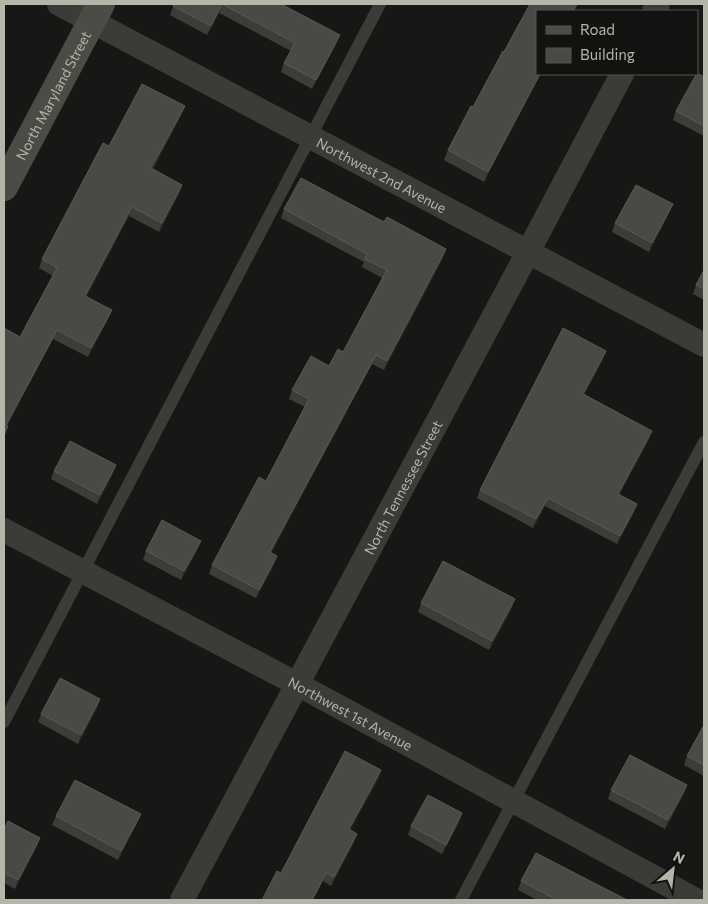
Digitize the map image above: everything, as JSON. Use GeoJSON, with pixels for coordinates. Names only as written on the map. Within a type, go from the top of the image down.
{"type":"FeatureCollection","features":[{"type":"Feature","properties":{"kind":"street","name":"Northwest 2nd Avenue"},"geometry":{"type":"LineString","coordinates":[[59,4],[97,12],[309,136],[704,346]]}},
{"type":"Feature","properties":{"kind":"street","name":"North Maryland Street"},"geometry":{"type":"LineString","coordinates":[[4,187],[97,12]]}},
{"type":"Feature","properties":{"kind":"street","name":"North Tennessee Street"},"geometry":{"type":"LineString","coordinates":[[182,900],[621,75]]}},
{"type":"Feature","properties":{"kind":"street","name":"Northwest 1st Avenue"},"geometry":{"type":"LineString","coordinates":[[4,530],[297,684],[696,900]]}},
{"type":"Feature","properties":{"kind":"lane"},"geometry":{"type":"LineString","coordinates":[[4,722],[309,136],[380,4]]}},
{"type":"Feature","properties":{"kind":"lane"},"geometry":{"type":"LineString","coordinates":[[461,900],[704,442]]}},
{"type":"Feature","properties":{"kind":"building"},"geometry":{"type":"Polygon","coordinates":[[[174,4],[222,4],[211,26],[173,6],[174,4]]]}},
{"type":"Feature","properties":{"kind":"building"},"geometry":{"type":"Polygon","coordinates":[[[222,4],[281,4],[340,35],[316,80],[284,63],[295,43],[222,4]]]}},
{"type":"Feature","properties":{"kind":"building"},"geometry":{"type":"Polygon","coordinates":[[[530,4],[577,4],[574,10],[536,10],[536,75],[539,75],[488,172],[448,150],[471,106],[473,107],[530,4]]]}},
{"type":"Feature","properties":{"kind":"building"},"geometry":{"type":"Polygon","coordinates":[[[698,74],[704,77],[704,126],[676,111],[696,75],[698,74]]]}},
{"type":"Feature","properties":{"kind":"building"},"geometry":{"type":"Polygon","coordinates":[[[142,84],[185,106],[151,168],[182,185],[162,223],[132,207],[85,296],[112,310],[91,348],[57,330],[6,425],[8,426],[4,435],[4,328],[20,337],[57,268],[42,259],[103,143],[109,146],[142,84]]]}},
{"type":"Feature","properties":{"kind":"building"},"geometry":{"type":"Polygon","coordinates":[[[301,178],[384,222],[387,217],[446,249],[387,361],[376,355],[270,552],[277,556],[259,590],[212,565],[259,477],[266,481],[309,399],[292,390],[311,356],[329,366],[338,349],[343,352],[387,270],[365,259],[367,254],[284,209],[301,178]]]}},
{"type":"Feature","properties":{"kind":"building"},"geometry":{"type":"Polygon","coordinates":[[[636,185],[673,204],[652,243],[615,223],[636,185]]]}},
{"type":"Feature","properties":{"kind":"building"},"geometry":{"type":"Polygon","coordinates":[[[704,270],[704,289],[696,285],[704,270]]]}},
{"type":"Feature","properties":{"kind":"building"},"geometry":{"type":"Polygon","coordinates":[[[563,328],[606,351],[583,394],[652,431],[618,494],[637,504],[620,536],[548,498],[536,519],[480,490],[563,328]]]}},
{"type":"Feature","properties":{"kind":"building"},"geometry":{"type":"Polygon","coordinates":[[[70,441],[116,465],[100,495],[54,471],[70,441]]]}},
{"type":"Feature","properties":{"kind":"building"},"geometry":{"type":"Polygon","coordinates":[[[162,520],[201,541],[184,571],[146,551],[162,520]]]}},
{"type":"Feature","properties":{"kind":"building"},"geometry":{"type":"Polygon","coordinates":[[[443,561],[515,599],[492,641],[421,603],[443,561]]]}},
{"type":"Feature","properties":{"kind":"building"},"geometry":{"type":"Polygon","coordinates":[[[60,678],[100,699],[81,735],[41,714],[60,678]]]}},
{"type":"Feature","properties":{"kind":"building"},"geometry":{"type":"Polygon","coordinates":[[[704,725],[704,765],[687,756],[704,725]]]}},
{"type":"Feature","properties":{"kind":"building"},"geometry":{"type":"Polygon","coordinates":[[[345,751],[381,770],[349,829],[357,834],[334,877],[326,873],[312,900],[262,900],[277,871],[281,873],[345,751]]]}},
{"type":"Feature","properties":{"kind":"building"},"geometry":{"type":"Polygon","coordinates":[[[630,755],[687,785],[668,820],[611,790],[630,755]]]}},
{"type":"Feature","properties":{"kind":"building"},"geometry":{"type":"Polygon","coordinates":[[[75,780],[141,814],[121,851],[56,816],[75,780]]]}},
{"type":"Feature","properties":{"kind":"building"},"geometry":{"type":"Polygon","coordinates":[[[428,795],[462,813],[446,845],[411,826],[428,795]]]}},
{"type":"Feature","properties":{"kind":"building"},"geometry":{"type":"Polygon","coordinates":[[[8,821],[40,838],[18,880],[4,873],[4,830],[8,821]]]}},
{"type":"Feature","properties":{"kind":"building"},"geometry":{"type":"Polygon","coordinates":[[[536,853],[627,900],[557,900],[521,881],[536,853]]]}}]}
